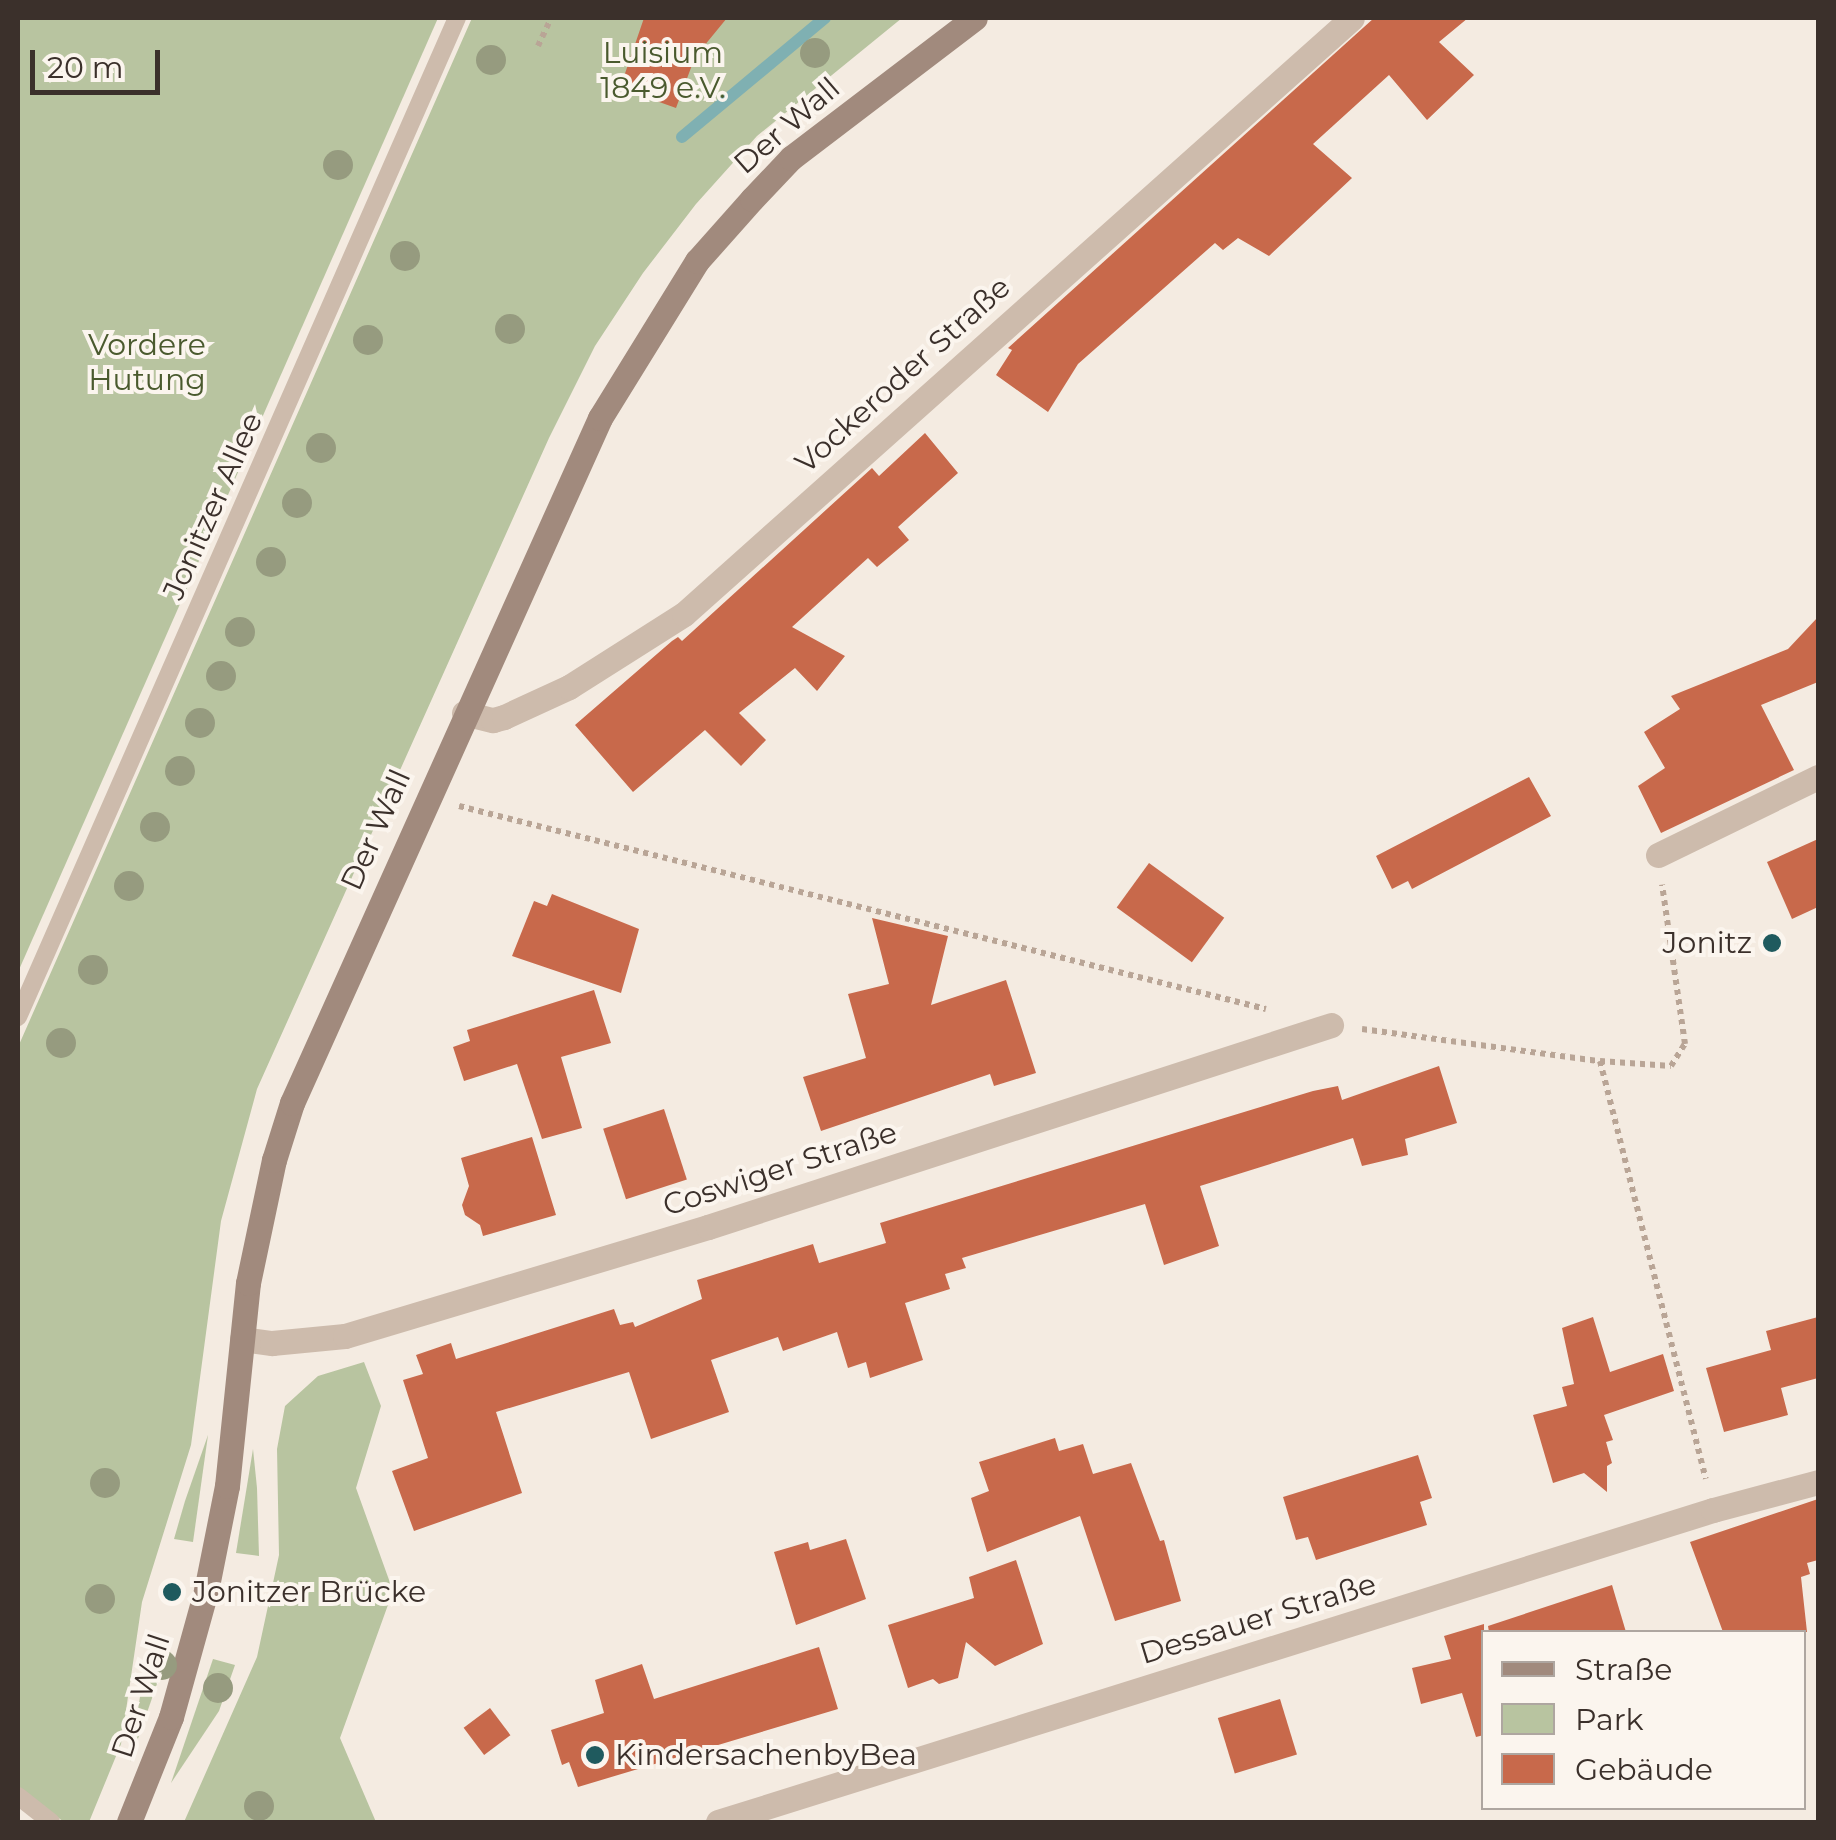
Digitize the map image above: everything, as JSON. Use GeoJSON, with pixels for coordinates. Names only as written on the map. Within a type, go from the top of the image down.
{"type":"FeatureCollection","features":[{"type":"Feature","properties":{"kind":"main road","name":"Der Wall"},"geometry":{"type":"LineString","coordinates":[[129,1822],[171,1717],[206,1592],[227,1486],[242,1339],[262,1214],[292,1102],[600,418],[697,262],[791,158],[975,18]]}},
{"type":"Feature","properties":{"kind":"street","name":"Vockeroder Straße"},"geometry":{"type":"LineString","coordinates":[[464,713],[493,720],[504,717],[569,687],[684,614],[1352,18]]}},
{"type":"Feature","properties":{"kind":"street"},"geometry":{"type":"LineString","coordinates":[[1658,854],[1818,777]]}},
{"type":"Feature","properties":{"kind":"street","name":"Coswiger Straße"},"geometry":{"type":"LineString","coordinates":[[242,1339],[272,1343],[345,1336],[708,1227],[1331,1025]]}},
{"type":"Feature","properties":{"kind":"street","name":"Dessauer Straße"},"geometry":{"type":"LineString","coordinates":[[718,1822],[1713,1510],[1818,1482]]}},
{"type":"Feature","properties":{"kind":"lane","name":"Jonitzer Allee"},"geometry":{"type":"LineString","coordinates":[[18,1017],[458,18]]}},
{"type":"Feature","properties":{"kind":"lane"},"geometry":{"type":"LineString","coordinates":[[18,1796],[51,1822]]}},
{"type":"Feature","properties":{"kind":"path"},"geometry":{"type":"LineString","coordinates":[[538,46],[551,18]]}},
{"type":"Feature","properties":{"kind":"path"},"geometry":{"type":"LineString","coordinates":[[428,796],[1274,1011]]}},
{"type":"Feature","properties":{"kind":"path"},"geometry":{"type":"LineString","coordinates":[[1331,1025],[1600,1061],[1671,1066],[1685,1044],[1658,854]]}},
{"type":"Feature","properties":{"kind":"path"},"geometry":{"type":"LineString","coordinates":[[1600,1061],[1713,1510]]}},
{"type":"Feature","properties":{"kind":"green space","name":"Vordere Hutung"},"geometry":{"type":"Polygon","coordinates":[[[18,18],[438,18],[18,972],[18,18]]]}},
{"type":"Feature","properties":{"kind":"green space","name":"Luisium 1849 e.V."},"geometry":{"type":"Polygon","coordinates":[[[472,18],[902,18],[757,136],[696,204],[643,273],[595,346],[549,438],[257,1089],[221,1221],[191,1445],[142,1602],[121,1744],[89,1822],[64,1822],[18,1788],[18,1047],[472,18]]]}},
{"type":"Feature","properties":{"kind":"green space"},"geometry":{"type":"Polygon","coordinates":[[[364,1362],[381,1406],[356,1488],[393,1591],[340,1738],[376,1822],[184,1822],[257,1657],[279,1555],[277,1449],[285,1406],[318,1376],[364,1362]]]}},
{"type":"Feature","properties":{"kind":"green space"},"geometry":{"type":"Polygon","coordinates":[[[208,1435],[193,1542],[174,1539],[185,1501],[208,1435]]]}},
{"type":"Feature","properties":{"kind":"green space"},"geometry":{"type":"Polygon","coordinates":[[[253,1449],[257,1488],[259,1556],[236,1553],[253,1449]]]}},
{"type":"Feature","properties":{"kind":"green space"},"geometry":{"type":"Polygon","coordinates":[[[151,1642],[170,1646],[130,1762],[143,1677],[151,1642]]]}},
{"type":"Feature","properties":{"kind":"green space"},"geometry":{"type":"Polygon","coordinates":[[[213,1659],[235,1665],[219,1711],[171,1783],[213,1659]]]}},
{"type":"Feature","properties":{"kind":"building"},"geometry":{"type":"Polygon","coordinates":[[[644,18],[727,18],[695,57],[676,108],[620,88],[644,18]]]}},
{"type":"Feature","properties":{"kind":"building"},"geometry":{"type":"Polygon","coordinates":[[[1374,18],[1468,18],[1439,42],[1474,75],[1427,120],[1389,75],[1313,144],[1352,178],[1269,256],[1238,238],[1223,250],[1215,243],[1078,364],[1048,412],[996,375],[1012,350],[1008,348],[1374,18]]]}},
{"type":"Feature","properties":{"kind":"building"},"geometry":{"type":"Polygon","coordinates":[[[925,433],[958,473],[898,527],[909,540],[877,567],[868,558],[792,627],[845,656],[817,691],[795,668],[739,713],[766,740],[741,766],[705,730],[633,792],[575,725],[672,641],[678,637],[682,641],[872,468],[879,476],[925,433]]]}},
{"type":"Feature","properties":{"kind":"building"},"geometry":{"type":"Polygon","coordinates":[[[1818,617],[1818,682],[1761,705],[1794,770],[1661,833],[1638,786],[1665,768],[1644,732],[1680,709],[1671,696],[1788,649],[1818,617]]]}},
{"type":"Feature","properties":{"kind":"building"},"geometry":{"type":"Polygon","coordinates":[[[1529,777],[1551,816],[1412,889],[1408,881],[1392,889],[1376,856],[1529,777]]]}},
{"type":"Feature","properties":{"kind":"building"},"geometry":{"type":"Polygon","coordinates":[[[1818,839],[1818,907],[1792,919],[1767,862],[1818,839]]]}},
{"type":"Feature","properties":{"kind":"building"},"geometry":{"type":"Polygon","coordinates":[[[1149,863],[1224,918],[1192,962],[1117,907],[1149,863]]]}},
{"type":"Feature","properties":{"kind":"building"},"geometry":{"type":"Polygon","coordinates":[[[552,894],[639,929],[621,993],[512,956],[534,901],[547,906],[552,894]]]}},
{"type":"Feature","properties":{"kind":"building"},"geometry":{"type":"Polygon","coordinates":[[[872,918],[948,936],[931,1005],[1006,980],[1036,1073],[994,1086],[990,1074],[821,1131],[803,1077],[866,1058],[848,994],[889,984],[872,918]]]}},
{"type":"Feature","properties":{"kind":"building"},"geometry":{"type":"Polygon","coordinates":[[[594,990],[611,1043],[561,1057],[582,1128],[542,1139],[517,1064],[464,1081],[453,1047],[470,1041],[467,1030],[594,990]]]}},
{"type":"Feature","properties":{"kind":"building"},"geometry":{"type":"Polygon","coordinates":[[[1439,1066],[1457,1123],[1405,1139],[1408,1155],[1362,1166],[1353,1138],[1200,1186],[1219,1246],[1164,1265],[1145,1204],[962,1258],[966,1268],[945,1274],[950,1289],[905,1303],[923,1360],[870,1378],[866,1362],[848,1368],[837,1332],[783,1351],[778,1337],[711,1360],[729,1412],[651,1439],[629,1372],[496,1412],[522,1493],[414,1531],[392,1471],[428,1458],[403,1380],[423,1374],[416,1355],[451,1343],[456,1359],[614,1309],[620,1325],[633,1322],[635,1327],[702,1299],[697,1280],[813,1244],[819,1263],[886,1243],[880,1223],[1313,1091],[1338,1086],[1342,1100],[1439,1066]]]}},
{"type":"Feature","properties":{"kind":"building"},"geometry":{"type":"Polygon","coordinates":[[[664,1109],[687,1179],[626,1199],[603,1129],[664,1109]]]}},
{"type":"Feature","properties":{"kind":"building"},"geometry":{"type":"Polygon","coordinates":[[[532,1137],[556,1215],[483,1236],[480,1225],[465,1215],[462,1205],[469,1186],[461,1158],[532,1137]]]}},
{"type":"Feature","properties":{"kind":"building"},"geometry":{"type":"Polygon","coordinates":[[[1593,1317],[1610,1372],[1663,1354],[1674,1391],[1604,1415],[1613,1440],[1606,1442],[1612,1463],[1607,1466],[1607,1492],[1584,1473],[1553,1483],[1533,1415],[1567,1406],[1562,1387],[1574,1384],[1562,1328],[1593,1317]]]}},
{"type":"Feature","properties":{"kind":"building"},"geometry":{"type":"Polygon","coordinates":[[[1818,1317],[1818,1378],[1781,1388],[1788,1415],[1724,1432],[1706,1368],[1771,1350],[1766,1331],[1818,1317]]]}},
{"type":"Feature","properties":{"kind":"building"},"geometry":{"type":"Polygon","coordinates":[[[1055,1438],[1059,1451],[1083,1444],[1093,1474],[1131,1463],[1160,1541],[1164,1540],[1181,1601],[1115,1621],[1080,1516],[987,1552],[971,1498],[989,1491],[979,1462],[1055,1438]]]}},
{"type":"Feature","properties":{"kind":"building"},"geometry":{"type":"Polygon","coordinates":[[[1418,1455],[1432,1498],[1420,1502],[1427,1525],[1316,1560],[1308,1537],[1296,1540],[1283,1497],[1418,1455]]]}},
{"type":"Feature","properties":{"kind":"building"},"geometry":{"type":"Polygon","coordinates":[[[1818,1499],[1818,1560],[1807,1563],[1810,1574],[1801,1577],[1807,1632],[1722,1630],[1690,1542],[1818,1499]]]}},
{"type":"Feature","properties":{"kind":"building"},"geometry":{"type":"Polygon","coordinates":[[[846,1539],[866,1599],[796,1625],[774,1552],[808,1542],[810,1550],[846,1539]]]}},
{"type":"Feature","properties":{"kind":"building"},"geometry":{"type":"Polygon","coordinates":[[[1016,1560],[1043,1644],[995,1666],[966,1642],[958,1678],[939,1684],[933,1679],[908,1688],[888,1625],[974,1598],[969,1577],[1016,1560]]]}},
{"type":"Feature","properties":{"kind":"building"},"geometry":{"type":"Polygon","coordinates":[[[1612,1585],[1625,1630],[1489,1630],[1488,1626],[1612,1585]]]}},
{"type":"Feature","properties":{"kind":"building"},"geometry":{"type":"Polygon","coordinates":[[[1484,1624],[1481,1736],[1476,1737],[1462,1693],[1421,1704],[1412,1668],[1451,1659],[1444,1636],[1484,1624]]]}},
{"type":"Feature","properties":{"kind":"building"},"geometry":{"type":"Polygon","coordinates":[[[819,1647],[838,1709],[578,1787],[569,1762],[562,1765],[551,1730],[604,1713],[595,1680],[642,1664],[654,1699],[819,1647]]]}},
{"type":"Feature","properties":{"kind":"building"},"geometry":{"type":"Polygon","coordinates":[[[1280,1699],[1297,1754],[1235,1773],[1218,1718],[1280,1699]]]}},
{"type":"Feature","properties":{"kind":"building"},"geometry":{"type":"Polygon","coordinates":[[[490,1708],[510,1735],[484,1755],[464,1728],[490,1708]]]}},
{"type":"Feature","properties":{"kind":"waterway"},"geometry":{"type":"LineString","coordinates":[[682,137],[825,18]]}},
{"type":"Feature","properties":{"kind":"place","name":"Jonitz"},"geometry":{"type":"Point","coordinates":[1772,943]}},
{"type":"Feature","properties":{"kind":"place","name":"Jonitzer Brücke"},"geometry":{"type":"Point","coordinates":[172,1592]}},
{"type":"Feature","properties":{"kind":"place","name":"KindersachenbyBea"},"geometry":{"type":"Point","coordinates":[595,1755]}}]}
